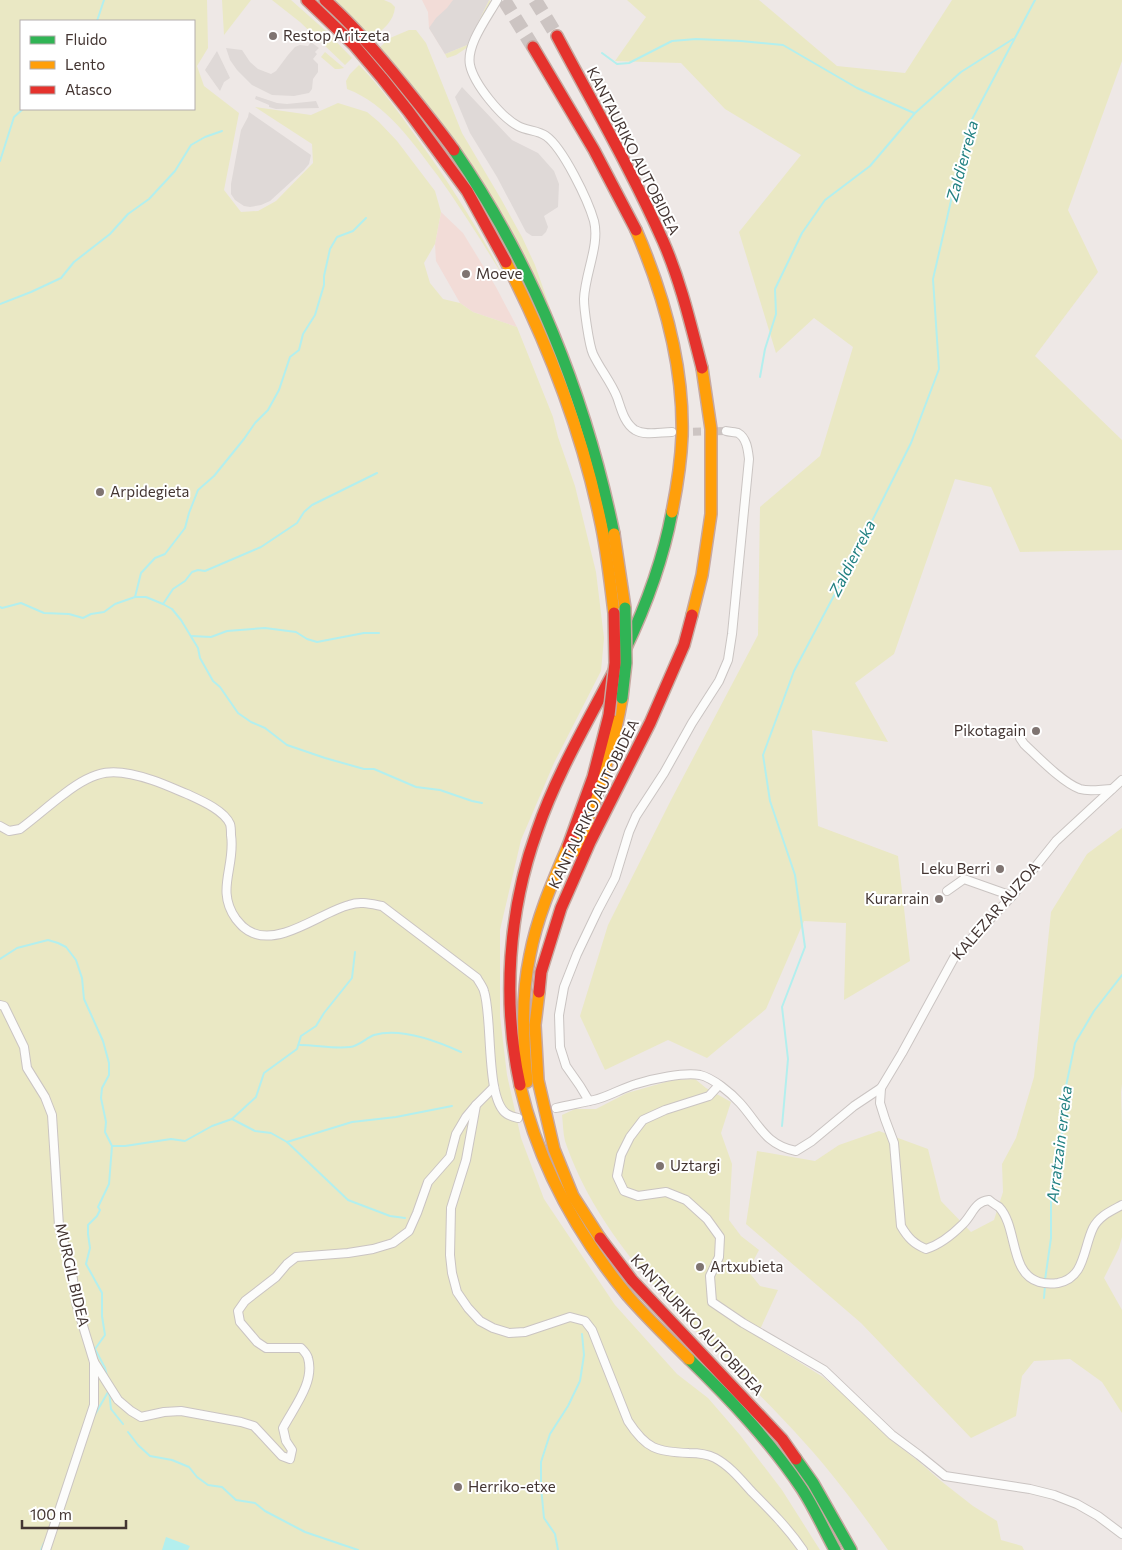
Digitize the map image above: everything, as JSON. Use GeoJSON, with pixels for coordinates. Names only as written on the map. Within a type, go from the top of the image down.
{"type":"FeatureCollection","features":[{"type":"Feature","properties":{"kind":"highway"},"geometry":{"type":"LineString","coordinates":[[307,0],[350,41],[382,76],[467,191],[513,275],[552,359],[591,480],[619,610],[626,663],[618,723],[595,804],[556,904],[541,972]]}},
{"type":"Feature","properties":{"kind":"highway"},"geometry":{"type":"LineString","coordinates":[[325,0],[389,66],[456,154],[523,269],[558,346],[591,440],[611,516],[619,559],[619,610],[609,715],[605,736],[586,795],[555,874],[536,931],[526,979],[523,1013],[524,1050],[527,1084],[540,1152]]}},
{"type":"Feature","properties":{"kind":"highway","name":"KANTAURIKO AUTOBIDEA"},"geometry":{"type":"LineString","coordinates":[[557,36],[664,243],[686,306],[704,377],[711,429],[711,514],[702,575],[684,645],[650,723],[574,877],[561,908],[541,972],[535,1025],[538,1080],[554,1149],[573,1196],[598,1235],[632,1280],[782,1439],[813,1482],[851,1550]]}},
{"type":"Feature","properties":{"kind":"highway","name":"KANTAURIKO AUTOBIDEA"},"geometry":{"type":"LineString","coordinates":[[533,47],[624,205],[648,256],[666,309],[672,337],[680,381],[682,433],[675,501],[660,565],[637,626],[580,735],[546,806],[529,855],[518,907],[510,974],[510,1014],[518,1086],[540,1152],[574,1223],[629,1297],[746,1419],[774,1452],[802,1490],[835,1550]]}},
{"type":"Feature","properties":{"kind":"street"},"geometry":{"type":"LineString","coordinates":[[497,0],[470,52],[474,76],[498,111],[510,122],[520,128],[544,134],[552,140],[561,153],[586,198],[596,232],[584,300],[589,340],[593,354],[609,380],[624,416],[632,428],[640,432],[672,432]]}},
{"type":"Feature","properties":{"kind":"street"},"geometry":{"type":"LineString","coordinates":[[589,1101],[566,1066],[560,1047],[559,1015],[564,987],[577,954],[615,878],[636,816],[664,773],[718,681],[728,660],[749,460],[748,448],[738,433],[726,431]]}},
{"type":"Feature","properties":{"kind":"street"},"geometry":{"type":"LineString","coordinates":[[1021,734],[1020,738],[1024,744],[1062,778],[1079,789],[1112,789]]}},
{"type":"Feature","properties":{"kind":"street"},"geometry":{"type":"LineString","coordinates":[[0,826],[9,831],[20,829],[81,782],[96,775],[110,772],[124,772],[137,775],[173,788],[204,803],[223,814],[230,824],[232,840],[226,884],[226,901],[232,914],[242,927],[254,934],[267,936],[292,930],[349,904],[367,903],[382,906],[477,978],[484,990],[487,1005],[494,1087],[498,1103],[506,1114],[518,1118]]}},
{"type":"Feature","properties":{"kind":"street","name":"KALEZAR AUZOA"},"geometry":{"type":"LineString","coordinates":[[556,1108],[594,1100],[637,1084],[682,1074],[701,1075],[719,1085],[740,1103],[769,1139],[783,1148],[796,1151],[854,1106],[881,1088],[955,956],[1012,896],[1056,841],[1122,780]]}},
{"type":"Feature","properties":{"kind":"street"},"geometry":{"type":"LineString","coordinates":[[947,891],[964,879],[1012,896]]}},
{"type":"Feature","properties":{"kind":"street","name":"MURGIL BIDEA"},"geometry":{"type":"LineString","coordinates":[[0,1005],[4,1006],[24,1047],[27,1068],[45,1097],[52,1115],[59,1226],[72,1272],[76,1303],[94,1362],[94,1405],[46,1550]]}},
{"type":"Feature","properties":{"kind":"street"},"geometry":{"type":"LineString","coordinates":[[719,1085],[709,1096],[665,1110],[643,1120],[630,1137],[621,1155],[617,1176],[624,1191],[638,1196],[666,1192],[686,1200],[707,1219],[720,1237],[719,1257],[710,1276],[712,1302],[743,1323],[824,1370],[892,1435],[945,1476],[1030,1489],[1054,1495],[1077,1504],[1098,1516],[1122,1534]]}},
{"type":"Feature","properties":{"kind":"street"},"geometry":{"type":"LineString","coordinates":[[94,1362],[118,1400],[141,1417],[164,1412],[181,1411],[241,1422],[254,1426],[282,1456],[290,1459],[292,1450],[286,1441],[283,1428],[306,1385],[309,1371],[308,1356],[301,1348],[266,1348],[257,1342],[240,1322],[238,1311],[244,1301],[276,1277],[296,1256],[348,1253],[373,1249],[392,1243],[408,1231],[417,1213],[428,1182],[450,1157],[456,1134],[466,1116],[494,1087]]}},
{"type":"Feature","properties":{"kind":"street"},"geometry":{"type":"LineString","coordinates":[[881,1088],[880,1103],[894,1143],[901,1226],[908,1237],[917,1245],[926,1249],[934,1246],[964,1223],[982,1201],[989,1200],[1000,1208],[1008,1225],[1021,1268],[1032,1280],[1045,1283],[1062,1282],[1072,1278],[1079,1269],[1093,1228],[1101,1216],[1122,1205]]}},
{"type":"Feature","properties":{"kind":"street"},"geometry":{"type":"LineString","coordinates":[[476,1105],[466,1160],[451,1208],[450,1254],[452,1273],[457,1292],[468,1308],[480,1321],[509,1333],[525,1332],[570,1317],[584,1321],[592,1330],[628,1421],[637,1435],[652,1448],[669,1452],[700,1453],[715,1458],[730,1468],[791,1532],[803,1550]]}},
{"type":"Feature","properties":{"kind":"shaded area"},"geometry":{"type":"Polygon","coordinates":[[[0,0],[207,0],[208,48],[197,66],[204,86],[239,113],[224,190],[241,212],[258,211],[276,201],[313,163],[312,144],[255,107],[311,115],[338,103],[367,112],[397,141],[435,191],[441,212],[435,244],[424,263],[430,283],[443,299],[460,303],[473,312],[517,327],[553,417],[575,486],[596,572],[604,638],[601,671],[554,763],[521,840],[500,930],[500,1016],[507,1075],[521,1138],[544,1199],[615,1305],[677,1374],[708,1398],[740,1435],[782,1490],[820,1550],[0,1550],[0,0]]]}},
{"type":"Feature","properties":{"kind":"shaded area"},"geometry":{"type":"Polygon","coordinates":[[[222,0],[251,0],[224,35],[222,0]]]}},
{"type":"Feature","properties":{"kind":"shaded area"},"geometry":{"type":"Polygon","coordinates":[[[272,0],[291,0],[326,31],[352,58],[345,65],[300,22],[272,0]]]}},
{"type":"Feature","properties":{"kind":"shaded area"},"geometry":{"type":"Polygon","coordinates":[[[334,0],[384,0],[395,7],[393,17],[372,38],[334,0]]]}},
{"type":"Feature","properties":{"kind":"shaded area"},"geometry":{"type":"Polygon","coordinates":[[[422,0],[489,0],[445,54],[429,28],[428,12],[422,0]]]}},
{"type":"Feature","properties":{"kind":"shaded area"},"geometry":{"type":"Polygon","coordinates":[[[453,0],[489,0],[467,45],[445,54],[429,28],[453,0]]]}},
{"type":"Feature","properties":{"kind":"shaded area"},"geometry":{"type":"Polygon","coordinates":[[[489,0],[493,3],[468,47],[456,55],[447,58],[445,54],[467,45],[489,0]]]}},
{"type":"Feature","properties":{"kind":"shaded area"},"geometry":{"type":"Polygon","coordinates":[[[627,0],[759,0],[837,66],[905,73],[952,0],[1122,0],[1122,61],[1068,210],[1098,272],[1035,356],[1122,440],[1122,550],[1020,552],[991,487],[955,479],[894,654],[855,683],[888,742],[812,730],[818,826],[898,856],[910,961],[844,1000],[846,923],[804,921],[766,1009],[707,1058],[668,1040],[605,1070],[580,1016],[608,925],[758,635],[760,507],[820,456],[853,347],[814,318],[776,353],[739,232],[801,155],[725,109],[681,63],[615,61],[646,17],[627,0]]]}},
{"type":"Feature","properties":{"kind":"shaded area"},"geometry":{"type":"Polygon","coordinates":[[[409,30],[416,30],[426,43],[462,133],[501,199],[535,265],[554,319],[516,242],[380,47],[390,38],[409,30]]]}},
{"type":"Feature","properties":{"kind":"shaded area"},"geometry":{"type":"Polygon","coordinates":[[[311,42],[319,48],[315,52],[317,54],[313,59],[318,64],[318,72],[313,79],[312,89],[309,93],[294,96],[272,95],[252,85],[237,70],[230,60],[226,48],[242,50],[250,62],[258,69],[271,74],[276,71],[295,47],[300,45],[308,46],[311,42]]]}},
{"type":"Feature","properties":{"kind":"shaded area"},"geometry":{"type":"Polygon","coordinates":[[[217,51],[230,78],[224,82],[220,91],[205,70],[217,51]]]}},
{"type":"Feature","properties":{"kind":"shaded area"},"geometry":{"type":"Polygon","coordinates":[[[325,52],[344,68],[335,69],[321,57],[325,52]]]}},
{"type":"Feature","properties":{"kind":"shaded area"},"geometry":{"type":"Polygon","coordinates":[[[359,65],[388,98],[438,168],[472,221],[503,276],[455,200],[409,138],[375,104],[347,89],[346,81],[359,65]]]}},
{"type":"Feature","properties":{"kind":"shaded area"},"geometry":{"type":"Polygon","coordinates":[[[462,87],[512,140],[538,153],[554,171],[559,184],[558,207],[544,216],[548,227],[542,236],[532,236],[526,232],[497,177],[470,133],[455,97],[462,87]]]}},
{"type":"Feature","properties":{"kind":"shaded area"},"geometry":{"type":"Polygon","coordinates":[[[256,96],[277,103],[287,104],[316,101],[319,108],[276,109],[255,99],[256,96]]]}},
{"type":"Feature","properties":{"kind":"shaded area"},"geometry":{"type":"Polygon","coordinates":[[[249,112],[311,155],[309,164],[304,170],[270,201],[250,207],[244,206],[235,200],[231,194],[231,184],[241,130],[249,112]]]}},
{"type":"Feature","properties":{"kind":"shaded area","name":"Moeve"},"geometry":{"type":"Polygon","coordinates":[[[441,212],[463,233],[496,287],[517,327],[473,312],[460,303],[436,261],[435,244],[441,212]]]}},
{"type":"Feature","properties":{"kind":"shaded area"},"geometry":{"type":"Polygon","coordinates":[[[1122,828],[1122,1237],[1119,1248],[1104,1278],[1122,1310],[1122,1413],[1102,1382],[1070,1359],[1034,1361],[1022,1376],[1016,1416],[971,1438],[861,1323],[746,1224],[757,1151],[815,1161],[839,1145],[879,1131],[928,1149],[941,1201],[971,1232],[994,1220],[1003,1192],[1002,1164],[1016,1138],[1034,1077],[1051,912],[1087,854],[1122,828]]]}},
{"type":"Feature","properties":{"kind":"shaded area"},"geometry":{"type":"Polygon","coordinates":[[[695,1079],[706,1088],[731,1102],[721,1133],[732,1164],[729,1220],[741,1236],[759,1250],[748,1271],[760,1286],[778,1290],[757,1336],[823,1377],[860,1409],[886,1436],[973,1506],[997,1521],[1001,1540],[1022,1546],[1024,1550],[888,1550],[848,1495],[815,1455],[772,1408],[669,1303],[637,1266],[608,1227],[584,1185],[565,1141],[562,1115],[575,1109],[596,1109],[627,1093],[673,1080],[695,1079]]]}},
{"type":"Feature","properties":{"kind":"water"},"geometry":{"type":"Polygon","coordinates":[[[166,1537],[190,1546],[188,1550],[162,1550],[166,1537]]]}},
{"type":"Feature","properties":{"kind":"waterway"},"geometry":{"type":"LineString","coordinates":[[97,20],[104,0]]}},
{"type":"Feature","properties":{"kind":"waterway","name":"Zaldierreka"},"geometry":{"type":"LineString","coordinates":[[782,1126],[788,1059],[782,1007],[805,947],[795,875],[770,801],[763,755],[794,671],[911,443],[939,369],[933,279],[968,127],[1035,0]]}},
{"type":"Feature","properties":{"kind":"waterway"},"geometry":{"type":"LineString","coordinates":[[602,53],[617,64],[629,63],[672,41],[696,39],[783,45],[857,88],[914,113]]}},
{"type":"Feature","properties":{"kind":"waterway"},"geometry":{"type":"LineString","coordinates":[[760,377],[765,349],[776,314],[775,289],[802,233],[825,200],[870,166],[915,113],[961,72],[1013,39]]}},
{"type":"Feature","properties":{"kind":"waterway"},"geometry":{"type":"LineString","coordinates":[[0,161],[14,117],[22,110]]}},
{"type":"Feature","properties":{"kind":"waterway"},"geometry":{"type":"LineString","coordinates":[[0,304],[61,278],[74,262],[110,234],[128,214],[149,199],[175,171],[191,145],[205,137],[222,131]]}},
{"type":"Feature","properties":{"kind":"waterway"},"geometry":{"type":"LineString","coordinates":[[135,597],[141,573],[155,558],[165,554],[185,528],[198,490],[214,476],[255,423],[268,410],[279,390],[290,357],[299,350],[303,334],[315,315],[324,285],[330,249],[337,237],[353,231],[366,218]]}},
{"type":"Feature","properties":{"kind":"waterway"},"geometry":{"type":"LineString","coordinates":[[163,604],[173,589],[185,581],[192,572],[198,570],[205,571],[261,547],[297,523],[304,512],[312,505],[377,473]]}},
{"type":"Feature","properties":{"kind":"waterway"},"geometry":{"type":"LineString","coordinates":[[0,607],[21,603],[44,613],[69,614],[83,618],[91,614],[104,612],[115,604],[135,597],[146,597],[172,609],[181,620],[198,648],[200,658],[213,681],[220,687],[238,713],[251,722],[265,728],[287,745],[364,769],[374,769],[416,787],[440,790],[482,803]]}},
{"type":"Feature","properties":{"kind":"waterway"},"geometry":{"type":"LineString","coordinates":[[191,636],[211,637],[227,631],[265,628],[296,632],[307,639],[317,642],[364,633],[379,633]]}},
{"type":"Feature","properties":{"kind":"waterway"},"geometry":{"type":"LineString","coordinates":[[0,959],[17,948],[48,940],[66,947],[76,960],[82,978],[84,999],[103,1041],[109,1063],[109,1075],[102,1088],[101,1098],[106,1122],[105,1132],[112,1146],[109,1184],[98,1207],[100,1210],[97,1216],[88,1225],[90,1248],[86,1264],[102,1293],[102,1316],[105,1335],[95,1349],[107,1376]]}},
{"type":"Feature","properties":{"kind":"waterway"},"geometry":{"type":"LineString","coordinates":[[112,1146],[125,1146],[171,1139],[185,1141],[212,1126],[232,1119],[256,1097],[264,1073],[297,1049],[301,1036],[316,1026],[352,978],[355,952]]}},
{"type":"Feature","properties":{"kind":"waterway","name":"Arratzain erreka"},"geometry":{"type":"LineString","coordinates":[[1045,1280],[1051,1238],[1051,1183],[1060,1158],[1065,1091],[1075,1043],[1094,1011],[1122,975]]}},
{"type":"Feature","properties":{"kind":"waterway"},"geometry":{"type":"LineString","coordinates":[[300,1045],[350,1047],[374,1035],[396,1033],[419,1036],[461,1052]]}},
{"type":"Feature","properties":{"kind":"waterway"},"geometry":{"type":"LineString","coordinates":[[287,1142],[352,1122],[396,1117],[452,1106]]}},
{"type":"Feature","properties":{"kind":"waterway"},"geometry":{"type":"LineString","coordinates":[[232,1119],[255,1131],[271,1133],[287,1142],[348,1200],[390,1216],[405,1218]]}},
{"type":"Feature","properties":{"kind":"waterway","name":"Arratzain erreka"},"geometry":{"type":"LineString","coordinates":[[1044,1298],[1045,1285]]}},
{"type":"Feature","properties":{"kind":"waterway"},"geometry":{"type":"LineString","coordinates":[[558,1550],[555,1534],[544,1518],[541,1462],[550,1434],[568,1406],[580,1381],[584,1355],[582,1334]]}},
{"type":"Feature","properties":{"kind":"waterway"},"geometry":{"type":"LineString","coordinates":[[109,1391],[111,1409],[123,1424]]}},
{"type":"Feature","properties":{"kind":"waterway"},"geometry":{"type":"LineString","coordinates":[[93,1418],[108,1392]]}},
{"type":"Feature","properties":{"kind":"waterway"},"geometry":{"type":"LineString","coordinates":[[128,1432],[150,1456],[172,1460],[189,1467],[197,1477],[208,1485],[222,1487],[236,1500],[255,1503],[265,1511],[305,1532],[358,1550]]}},
{"type":"Feature","properties":{"kind":"waterway"},"geometry":{"type":"LineString","coordinates":[[41,1550],[44,1543]]}},
{"type":"Feature","properties":{"kind":"tunnel"},"geometry":{"type":"LineString","coordinates":[[504,0],[533,47]]}},
{"type":"Feature","properties":{"kind":"tunnel"},"geometry":{"type":"LineString","coordinates":[[535,0],[557,36]]}},
{"type":"Feature","properties":{"kind":"tunnel"},"geometry":{"type":"LineString","coordinates":[[681,432],[726,431]]}},
{"type":"Feature","properties":{"kind":"traffic: fast"},"geometry":{"type":"LineString","coordinates":[[454,150],[508,239],[532,286],[553,334],[572,383],[588,433],[614,534]]}},
{"type":"Feature","properties":{"kind":"traffic: fast"},"geometry":{"type":"LineString","coordinates":[[625,650],[653,582],[664,548],[672,512]]}},
{"type":"Feature","properties":{"kind":"traffic: fast"},"geometry":{"type":"LineString","coordinates":[[622,698],[626,663],[625,608]]}},
{"type":"Feature","properties":{"kind":"traffic: fast"},"geometry":{"type":"LineString","coordinates":[[689,1359],[763,1437],[790,1471],[807,1497],[835,1550]]}},
{"type":"Feature","properties":{"kind":"traffic: fast"},"geometry":{"type":"LineString","coordinates":[[796,1459],[813,1483],[851,1550]]}},
{"type":"Feature","properties":{"kind":"traffic: slow"},"geometry":{"type":"LineString","coordinates":[[636,230],[663,305],[676,356],[680,383],[682,436],[679,474],[672,512]]}},
{"type":"Feature","properties":{"kind":"traffic: slow"},"geometry":{"type":"LineString","coordinates":[[506,262],[536,324],[562,387],[583,452],[602,531],[614,613]]}},
{"type":"Feature","properties":{"kind":"traffic: slow"},"geometry":{"type":"LineString","coordinates":[[692,615],[702,575],[711,514],[711,429],[702,368]]}},
{"type":"Feature","properties":{"kind":"traffic: slow"},"geometry":{"type":"LineString","coordinates":[[614,534],[625,608]]}},
{"type":"Feature","properties":{"kind":"traffic: slow"},"geometry":{"type":"LineString","coordinates":[[576,851],[603,776],[622,698]]}},
{"type":"Feature","properties":{"kind":"traffic: slow"},"geometry":{"type":"LineString","coordinates":[[527,1082],[524,1018],[527,971],[541,913],[568,846]]}},
{"type":"Feature","properties":{"kind":"traffic: slow"},"geometry":{"type":"LineString","coordinates":[[539,992],[535,1025],[538,1080],[554,1149],[573,1196],[600,1238]]}},
{"type":"Feature","properties":{"kind":"traffic: slow"},"geometry":{"type":"LineString","coordinates":[[520,1085],[537,1142],[576,1223],[609,1272],[628,1296],[689,1359]]}},
{"type":"Feature","properties":{"kind":"traffic: jam"},"geometry":{"type":"LineString","coordinates":[[307,0],[354,45],[409,112],[467,191],[506,262]]}},
{"type":"Feature","properties":{"kind":"traffic: jam"},"geometry":{"type":"LineString","coordinates":[[325,0],[346,20],[395,74],[454,150]]}},
{"type":"Feature","properties":{"kind":"traffic: jam"},"geometry":{"type":"LineString","coordinates":[[557,36],[625,163],[663,241],[690,320],[702,368]]}},
{"type":"Feature","properties":{"kind":"traffic: jam"},"geometry":{"type":"LineString","coordinates":[[533,47],[594,150],[636,230]]}},
{"type":"Feature","properties":{"kind":"traffic: jam"},"geometry":{"type":"LineString","coordinates":[[609,715],[615,663],[614,613]]}},
{"type":"Feature","properties":{"kind":"traffic: jam"},"geometry":{"type":"LineString","coordinates":[[539,992],[541,972],[561,908],[590,842],[650,723],[684,645],[692,615]]}},
{"type":"Feature","properties":{"kind":"traffic: jam"},"geometry":{"type":"LineString","coordinates":[[520,1085],[514,1054],[510,989],[514,925],[527,861],[553,790],[614,671]]}},
{"type":"Feature","properties":{"kind":"traffic: jam"},"geometry":{"type":"LineString","coordinates":[[568,846],[593,777],[609,715]]}},
{"type":"Feature","properties":{"kind":"traffic: jam"},"geometry":{"type":"LineString","coordinates":[[600,1238],[632,1280],[782,1439],[796,1459]]}},
{"type":"Feature","properties":{"kind":"place","name":"Restop Aritzeta"},"geometry":{"type":"Point","coordinates":[273,36]}},
{"type":"Feature","properties":{"kind":"place","name":"Moeve"},"geometry":{"type":"Point","coordinates":[466,274]}},
{"type":"Feature","properties":{"kind":"place","name":"Arpidegieta"},"geometry":{"type":"Point","coordinates":[100,492]}},
{"type":"Feature","properties":{"kind":"place","name":"Pikotagain"},"geometry":{"type":"Point","coordinates":[1036,731]}},
{"type":"Feature","properties":{"kind":"place","name":"Leku Berri"},"geometry":{"type":"Point","coordinates":[1000,869]}},
{"type":"Feature","properties":{"kind":"place","name":"Kurarrain"},"geometry":{"type":"Point","coordinates":[939,899]}},
{"type":"Feature","properties":{"kind":"place","name":"Uztargi"},"geometry":{"type":"Point","coordinates":[660,1166]}},
{"type":"Feature","properties":{"kind":"place","name":"Artxubieta"},"geometry":{"type":"Point","coordinates":[700,1267]}},
{"type":"Feature","properties":{"kind":"place","name":"Herriko-etxe"},"geometry":{"type":"Point","coordinates":[458,1487]}}]}
